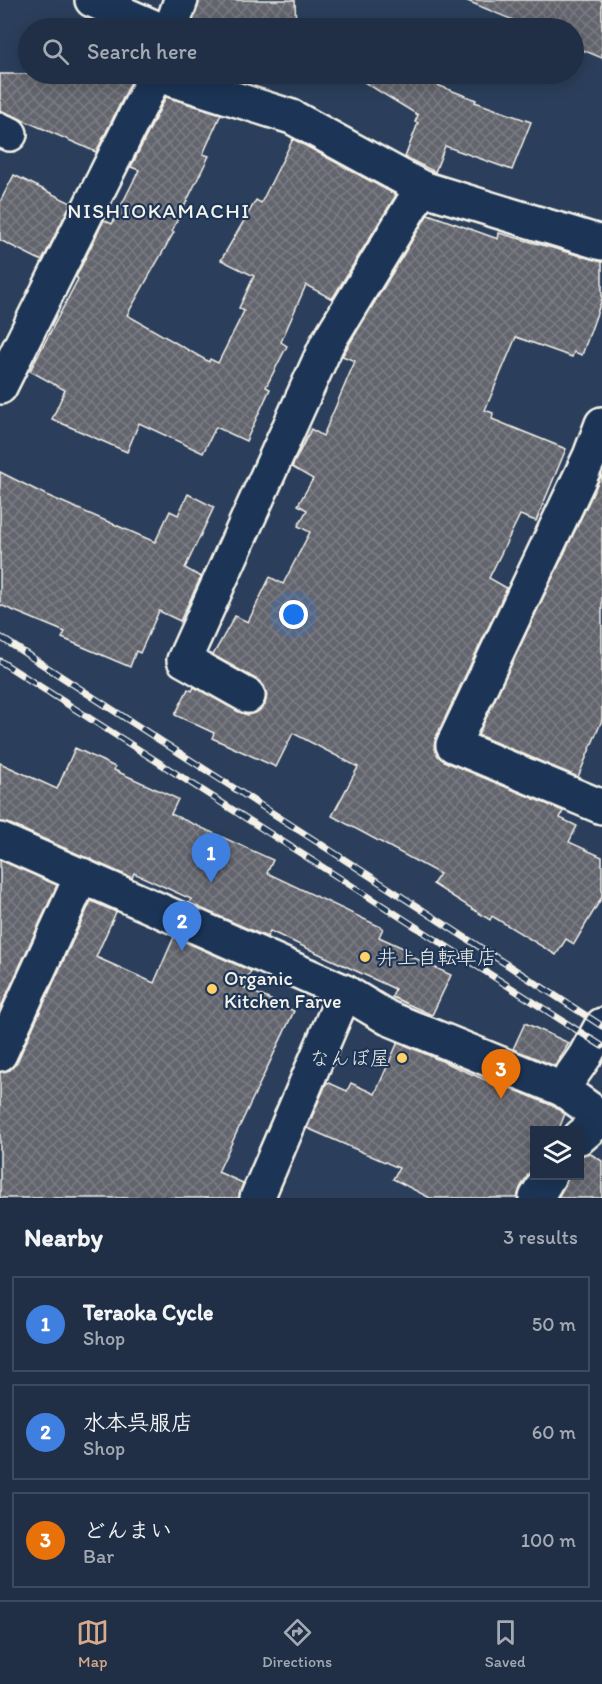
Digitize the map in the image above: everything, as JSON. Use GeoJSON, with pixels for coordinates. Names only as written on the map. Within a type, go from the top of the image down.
{"type":"FeatureCollection","features":[{"type":"Feature","properties":{"kind":"street"},"geometry":{"type":"LineString","coordinates":[[92,0],[133,18]]}},
{"type":"Feature","properties":{"kind":"street"},"geometry":{"type":"LineString","coordinates":[[175,18],[181,0]]}},
{"type":"Feature","properties":{"kind":"street"},"geometry":{"type":"LineString","coordinates":[[0,387],[150,84]]}},
{"type":"Feature","properties":{"kind":"street"},"geometry":{"type":"LineString","coordinates":[[187,84],[292,117],[422,188],[602,243]]}},
{"type":"Feature","properties":{"kind":"street"},"geometry":{"type":"LineString","coordinates":[[248,696],[184,660],[327,344],[422,188]]}},
{"type":"Feature","properties":{"kind":"street"},"geometry":{"type":"LineString","coordinates":[[602,424],[590,456],[453,745],[602,807]]}},
{"type":"Feature","properties":{"kind":"street"},"geometry":{"type":"LineString","coordinates":[[0,840],[345,992],[388,1018],[562,1089],[602,1118],[584,1133]]}},
{"type":"Feature","properties":{"kind":"street"},"geometry":{"type":"LineString","coordinates":[[0,1054],[82,875]]}},
{"type":"Feature","properties":{"kind":"street"},"geometry":{"type":"LineString","coordinates":[[257,1198],[345,992]]}},
{"type":"Feature","properties":{"kind":"street"},"geometry":{"type":"LineString","coordinates":[[562,1089],[585,1056],[602,1025]]}},
{"type":"Feature","properties":{"kind":"street"},"geometry":{"type":"LineString","coordinates":[[536,1198],[547,1180]]}},
{"type":"Feature","properties":{"kind":"building"},"geometry":{"type":"Polygon","coordinates":[[[199,0],[295,0],[296,18],[194,18],[199,0]]]}},
{"type":"Feature","properties":{"kind":"building"},"geometry":{"type":"Polygon","coordinates":[[[465,0],[602,0],[602,58],[584,51],[584,18],[508,18],[465,0]]]}},
{"type":"Feature","properties":{"kind":"building"},"geometry":{"type":"Polygon","coordinates":[[[0,74],[18,74],[18,84],[130,84],[96,152],[0,110],[0,74]]]}},
{"type":"Feature","properties":{"kind":"building"},"geometry":{"type":"Polygon","coordinates":[[[367,84],[435,84],[476,100],[475,102],[531,122],[512,170],[445,146],[435,172],[405,157],[418,123],[415,122],[418,115],[367,84]]]}},
{"type":"Feature","properties":{"kind":"building"},"geometry":{"type":"Polygon","coordinates":[[[166,97],[221,114],[203,154],[209,156],[172,231],[174,232],[127,315],[209,362],[210,359],[218,363],[244,311],[239,308],[254,276],[221,260],[256,200],[261,203],[293,139],[396,195],[332,299],[306,285],[281,342],[287,346],[266,387],[270,389],[246,441],[216,427],[203,453],[139,423],[127,452],[52,419],[65,390],[30,371],[78,279],[76,277],[104,220],[112,224],[139,170],[131,167],[166,97]]]}},
{"type":"Feature","properties":{"kind":"building"},"geometry":{"type":"Polygon","coordinates":[[[14,175],[71,203],[42,261],[0,240],[0,202],[14,175]]]}},
{"type":"Feature","properties":{"kind":"building"},"geometry":{"type":"Polygon","coordinates":[[[428,214],[498,239],[499,233],[602,262],[602,299],[582,355],[574,352],[572,357],[516,337],[485,410],[493,413],[492,419],[566,449],[536,521],[520,515],[489,578],[507,588],[436,737],[434,746],[438,756],[446,762],[563,811],[560,818],[577,826],[569,842],[602,857],[602,897],[574,944],[566,939],[556,955],[492,916],[490,920],[433,884],[440,874],[332,816],[358,767],[293,733],[276,767],[212,738],[214,733],[175,715],[188,689],[192,691],[194,687],[248,715],[257,712],[265,705],[267,695],[264,686],[258,680],[213,655],[235,616],[248,622],[270,577],[283,584],[310,532],[298,526],[307,510],[298,505],[313,479],[292,467],[311,429],[323,436],[355,361],[342,356],[428,214]]]}},
{"type":"Feature","properties":{"kind":"building"},"geometry":{"type":"Polygon","coordinates":[[[0,472],[46,495],[155,542],[170,511],[178,515],[188,494],[214,507],[185,568],[201,577],[180,621],[159,611],[140,653],[136,651],[130,667],[62,638],[65,632],[0,605],[0,472]]]}},
{"type":"Feature","properties":{"kind":"building"},"geometry":{"type":"Polygon","coordinates":[[[602,474],[602,720],[578,777],[478,735],[602,474]]]}},
{"type":"Feature","properties":{"kind":"building"},"geometry":{"type":"Polygon","coordinates":[[[75,748],[115,767],[114,770],[178,799],[171,814],[273,860],[267,873],[383,928],[379,937],[410,951],[408,955],[451,975],[432,1015],[392,997],[395,989],[270,931],[267,937],[189,903],[191,899],[134,873],[132,878],[8,823],[0,822],[0,763],[57,789],[75,748]]]}},
{"type":"Feature","properties":{"kind":"building"},"geometry":{"type":"Polygon","coordinates":[[[0,860],[57,885],[0,1009],[0,860]]]}},
{"type":"Feature","properties":{"kind":"building"},"geometry":{"type":"Polygon","coordinates":[[[91,901],[116,912],[96,957],[154,983],[174,937],[251,971],[243,987],[294,1011],[218,1172],[243,1183],[239,1198],[0,1198],[0,1072],[10,1070],[17,1062],[91,901]]]}},
{"type":"Feature","properties":{"kind":"building"},"geometry":{"type":"Polygon","coordinates":[[[525,1023],[569,1043],[555,1066],[513,1049],[525,1023]]]}},
{"type":"Feature","properties":{"kind":"building"},"geometry":{"type":"Polygon","coordinates":[[[398,1042],[497,1085],[498,1083],[553,1106],[565,1114],[560,1126],[530,1126],[530,1172],[517,1198],[430,1198],[393,1179],[399,1168],[307,1128],[327,1082],[347,1091],[351,1083],[375,1094],[398,1042]]]}},
{"type":"Feature","properties":{"kind":"building"},"geometry":{"type":"Polygon","coordinates":[[[589,1153],[602,1161],[602,1198],[558,1198],[567,1180],[584,1180],[584,1154],[589,1153]]]}},
{"type":"Feature","properties":{"kind":"railway"},"geometry":{"type":"LineString","coordinates":[[0,637],[602,1026]]}},
{"type":"Feature","properties":{"kind":"railway"},"geometry":{"type":"LineString","coordinates":[[0,661],[602,1046]]}},
{"type":"Feature","properties":{"kind":"place","name":"Teraoka Cycle"},"geometry":{"type":"Point","coordinates":[211,883]}},
{"type":"Feature","properties":{"kind":"place","name":"水本呉服店"},"geometry":{"type":"Point","coordinates":[182,951]}},
{"type":"Feature","properties":{"kind":"place","name":"井上自転車店"},"geometry":{"type":"Point","coordinates":[365,957]}},
{"type":"Feature","properties":{"kind":"place","name":"Organic Kitchen Farve"},"geometry":{"type":"Point","coordinates":[212,989]}},
{"type":"Feature","properties":{"kind":"place","name":"なんぼ屋"},"geometry":{"type":"Point","coordinates":[402,1058]}},
{"type":"Feature","properties":{"kind":"place","name":"どんまい"},"geometry":{"type":"Point","coordinates":[501,1099]}},
{"type":"Feature","properties":{"kind":"district","name":"NISHIOKAMACHI"},"geometry":{"type":"Point","coordinates":[159,210]}}]}
